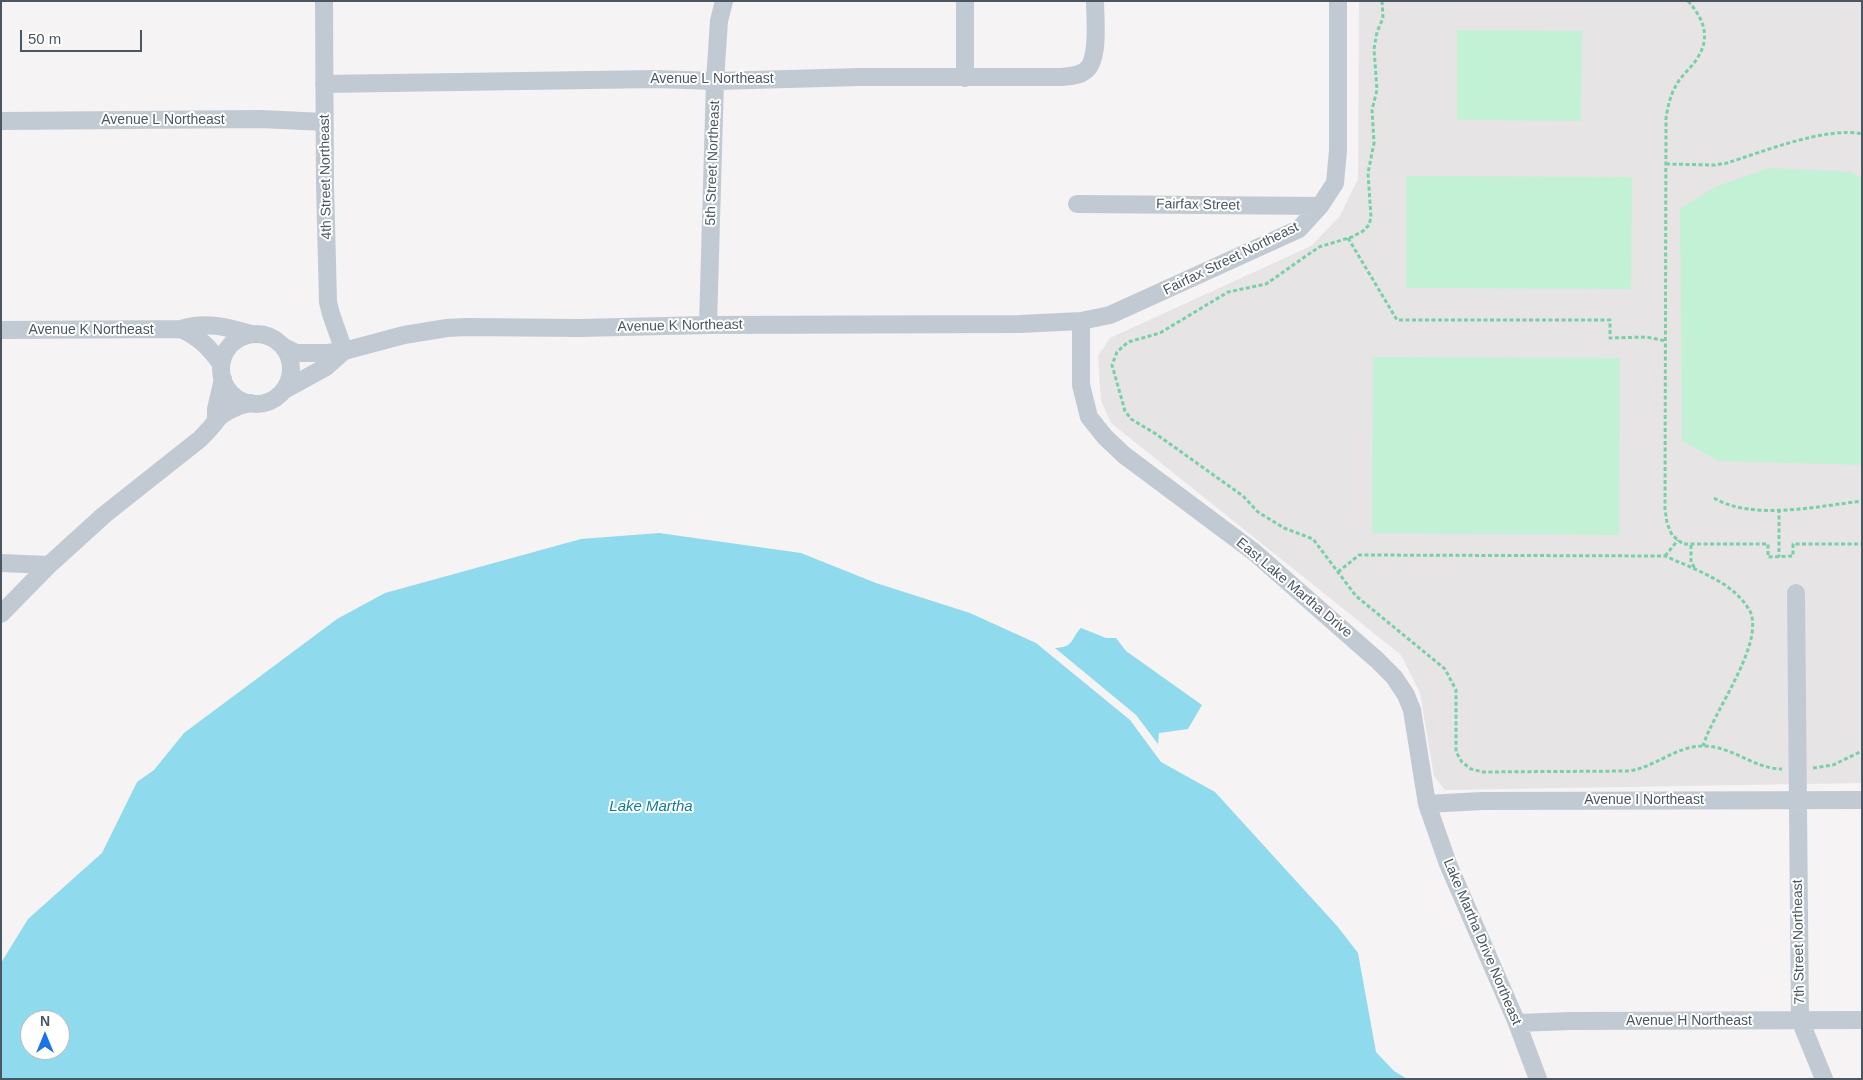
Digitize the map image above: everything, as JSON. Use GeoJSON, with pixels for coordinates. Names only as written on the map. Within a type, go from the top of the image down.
{"type":"FeatureCollection","features":[{"type":"Feature","properties":{"kind":"street","name":"4th Street Northeast"},"geometry":{"type":"LineString","coordinates":[[324,1],[324,122],[328,302],[344,351]]}},
{"type":"Feature","properties":{"kind":"street","name":"5th Street Northeast"},"geometry":{"type":"LineString","coordinates":[[708,325],[715,81],[719,21],[724,1]]}},
{"type":"Feature","properties":{"kind":"street"},"geometry":{"type":"LineString","coordinates":[[965,1],[965,78]]}},
{"type":"Feature","properties":{"kind":"street","name":"Avenue L Northeast"},"geometry":{"type":"LineString","coordinates":[[324,84],[646,79],[715,81],[860,77],[965,78],[1076,75],[1087,70],[1094,60],[1095,1]]}},
{"type":"Feature","properties":{"kind":"street","name":"Fairfax Street Northeast"},"geometry":{"type":"LineString","coordinates":[[1020,324],[1081,321],[1110,315],[1299,229],[1320,206],[1335,183],[1338,150],[1338,1]]}},
{"type":"Feature","properties":{"kind":"street","name":"Avenue L Northeast"},"geometry":{"type":"LineString","coordinates":[[1,122],[261,119],[324,122]]}},
{"type":"Feature","properties":{"kind":"street","name":"Fairfax Street"},"geometry":{"type":"LineString","coordinates":[[1077,204],[1320,206]]}},
{"type":"Feature","properties":{"kind":"street","name":"East Lake Martha Drive"},"geometry":{"type":"LineString","coordinates":[[1081,321],[1081,384],[1089,417],[1124,455],[1254,552],[1317,609],[1355,640],[1394,677],[1406,695],[1412,710],[1427,804]]}},
{"type":"Feature","properties":{"kind":"street","name":"Avenue K Northeast"},"geometry":{"type":"LineString","coordinates":[[1,330],[181,329],[209,324],[221,325],[252,334]]}},
{"type":"Feature","properties":{"kind":"street","name":"Avenue K Northeast"},"geometry":{"type":"LineString","coordinates":[[284,348],[296,353],[307,354],[344,351],[404,335],[447,328],[1020,324]]}},
{"type":"Feature","properties":{"kind":"street"},"geometry":{"type":"LineString","coordinates":[[181,329],[192,334],[207,345],[222,371],[228,390],[235,396],[252,403]]}},
{"type":"Feature","properties":{"kind":"street"},"geometry":{"type":"LineString","coordinates":[[1,614],[49,565],[104,515],[200,439],[213,426],[216,419],[224,355],[234,341],[242,336],[252,334],[269,336],[284,348],[288,355],[291,373],[284,390],[269,401],[235,408],[216,419]]}},
{"type":"Feature","properties":{"kind":"street","name":"Avenue K Northeast"},"geometry":{"type":"LineString","coordinates":[[284,390],[326,367],[344,351]]}},
{"type":"Feature","properties":{"kind":"street"},"geometry":{"type":"LineString","coordinates":[[1,563],[49,565]]}},
{"type":"Feature","properties":{"kind":"street","name":"7th Street Northeast"},"geometry":{"type":"LineString","coordinates":[[1796,593],[1800,1020],[1824,1079]]}},
{"type":"Feature","properties":{"kind":"street","name":"Avenue I Northeast"},"geometry":{"type":"LineString","coordinates":[[1427,804],[1482,801],[1862,800]]}},
{"type":"Feature","properties":{"kind":"street","name":"Lake Martha Drive Northeast"},"geometry":{"type":"LineString","coordinates":[[1427,804],[1448,864],[1517,1024],[1538,1079]]}},
{"type":"Feature","properties":{"kind":"street","name":"Avenue H Northeast"},"geometry":{"type":"LineString","coordinates":[[1517,1024],[1571,1021],[1862,1020]]}},
{"type":"Feature","properties":{"kind":"path"},"geometry":{"type":"LineString","coordinates":[[1382,1],[1383,18],[1377,32],[1374,48],[1377,90],[1372,110],[1374,143],[1368,172],[1371,217],[1369,225],[1363,231],[1348,238],[1319,247],[1266,284],[1228,292],[1160,333],[1128,342],[1118,352],[1112,365],[1125,411],[1131,419],[1156,434],[1243,496],[1258,512],[1284,528],[1313,539],[1356,596],[1445,669],[1452,679],[1456,690],[1456,752],[1462,762],[1471,769],[1482,772],[1629,771],[1638,770],[1680,750],[1703,746],[1725,749],[1765,766],[1778,769],[1798,769],[1833,765],[1862,751]]}},
{"type":"Feature","properties":{"kind":"path"},"geometry":{"type":"LineString","coordinates":[[1688,1],[1699,14],[1705,31],[1705,38],[1698,57],[1672,93],[1668,107],[1666,164],[1665,509],[1667,523],[1672,535],[1683,544],[1768,544],[1768,557],[1794,556],[1793,544],[1862,544]]}},
{"type":"Feature","properties":{"kind":"path"},"geometry":{"type":"LineString","coordinates":[[1666,164],[1721,164],[1799,141],[1840,132],[1862,134]]}},
{"type":"Feature","properties":{"kind":"path"},"geometry":{"type":"LineString","coordinates":[[1348,238],[1398,320],[1610,320],[1610,338],[1647,337],[1666,341]]}},
{"type":"Feature","properties":{"kind":"path"},"geometry":{"type":"LineString","coordinates":[[1714,498],[1733,506],[1761,510],[1862,501]]}},
{"type":"Feature","properties":{"kind":"path"},"geometry":{"type":"LineString","coordinates":[[1780,509],[1780,557]]}},
{"type":"Feature","properties":{"kind":"path"},"geometry":{"type":"LineString","coordinates":[[1665,556],[1678,540]]}},
{"type":"Feature","properties":{"kind":"path"},"geometry":{"type":"LineString","coordinates":[[1691,545],[1692,562],[1696,571]]}},
{"type":"Feature","properties":{"kind":"path"},"geometry":{"type":"LineString","coordinates":[[1338,572],[1359,555],[1665,556],[1716,580],[1733,591],[1750,612],[1752,636],[1745,660],[1707,731],[1703,746]]}},
{"type":"Feature","properties":{"kind":"shaded area"},"geometry":{"type":"Polygon","coordinates":[[[1359,1],[1862,1],[1862,783],[1445,790],[1434,776],[1420,693],[1401,655],[1111,423],[1101,401],[1098,356],[1110,338],[1311,246],[1340,216],[1358,179],[1359,1]]]}},
{"type":"Feature","properties":{"kind":"green space"},"geometry":{"type":"Polygon","coordinates":[[[1457,30],[1582,31],[1581,121],[1457,120],[1457,30]]]}},
{"type":"Feature","properties":{"kind":"green space"},"geometry":{"type":"Polygon","coordinates":[[[1770,168],[1852,172],[1862,179],[1862,465],[1719,461],[1682,441],[1680,209],[1715,187],[1770,168]]]}},
{"type":"Feature","properties":{"kind":"green space"},"geometry":{"type":"Polygon","coordinates":[[[1406,176],[1632,177],[1631,289],[1406,288],[1406,176]]]}},
{"type":"Feature","properties":{"kind":"green space"},"geometry":{"type":"Polygon","coordinates":[[[1373,357],[1620,358],[1619,535],[1372,533],[1373,357]]]}},
{"type":"Feature","properties":{"kind":"water","name":"Lake Martha"},"geometry":{"type":"Polygon","coordinates":[[[659,533],[801,553],[876,583],[970,613],[1036,643],[1130,720],[1161,762],[1215,792],[1338,927],[1358,953],[1376,1052],[1394,1071],[1407,1079],[1,1079],[1,963],[28,919],[102,853],[137,782],[154,770],[184,733],[337,619],[385,593],[581,539],[659,533]]]}},
{"type":"Feature","properties":{"kind":"water"},"geometry":{"type":"Polygon","coordinates":[[[1081,628],[1106,638],[1116,638],[1126,651],[1202,705],[1188,729],[1159,733],[1158,744],[1136,715],[1055,648],[1069,644],[1081,628]]]}}]}
